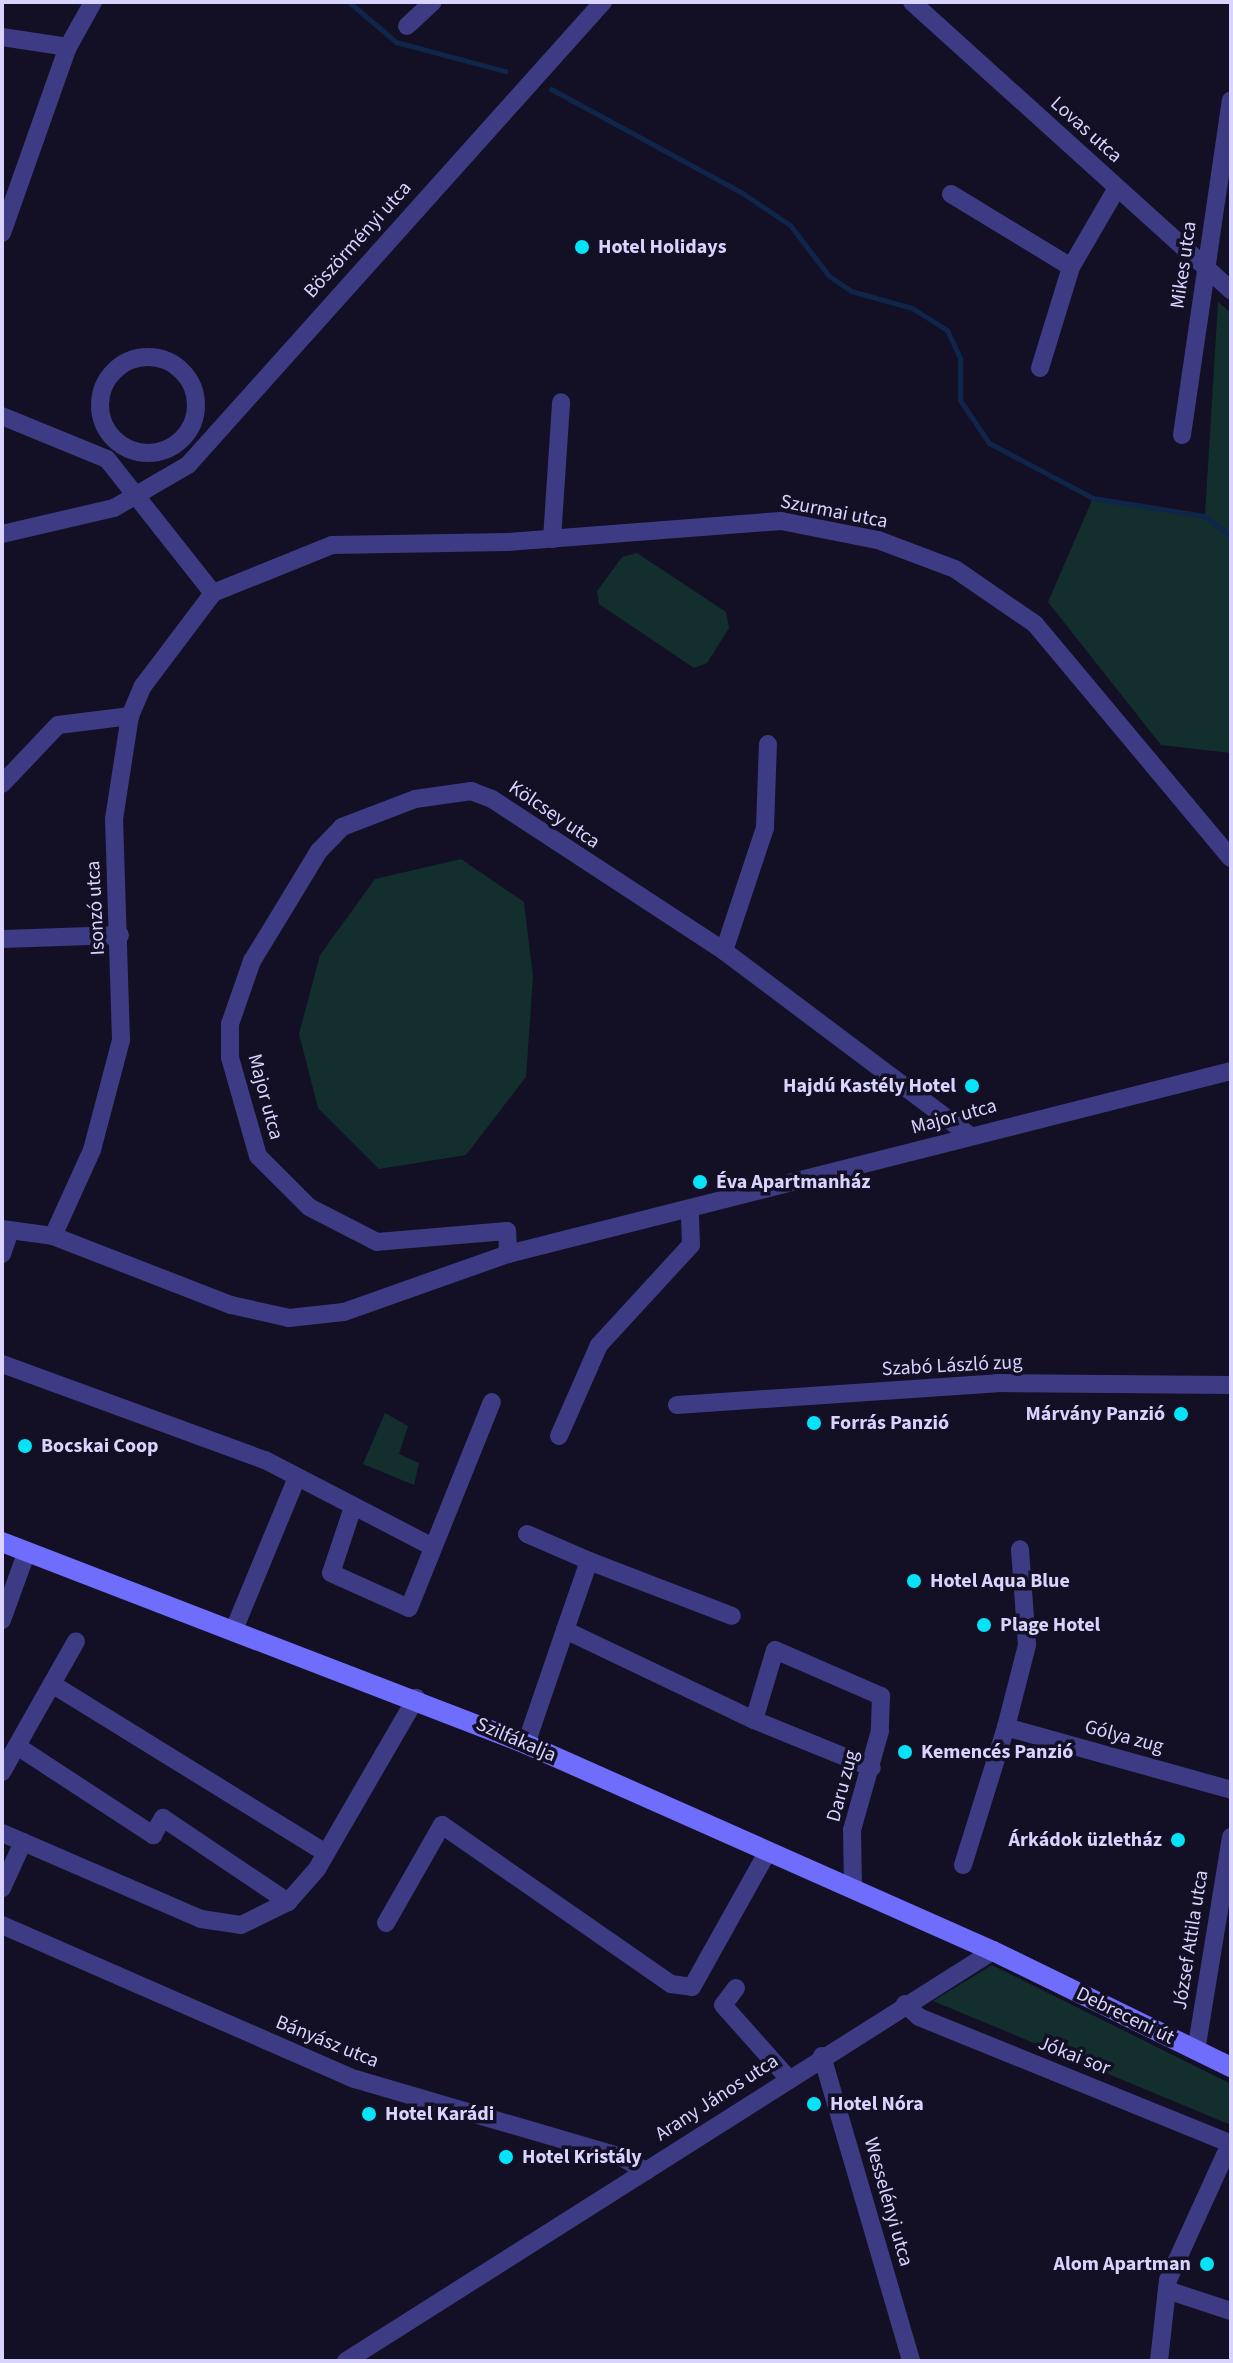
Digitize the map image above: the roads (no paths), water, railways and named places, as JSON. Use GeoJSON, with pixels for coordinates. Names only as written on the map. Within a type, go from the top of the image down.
{"type":"FeatureCollection","features":[{"type":"Feature","properties":{"kind":"street"},"geometry":{"type":"LineString","coordinates":[[2,233],[68,47],[93,2]]}},
{"type":"Feature","properties":{"kind":"street"},"geometry":{"type":"LineString","coordinates":[[407,26],[433,2]]}},
{"type":"Feature","properties":{"kind":"street","name":"Böszörményi utca"},"geometry":{"type":"LineString","coordinates":[[2,534],[90,516],[139,497],[214,442],[603,2]]}},
{"type":"Feature","properties":{"kind":"street","name":"Lovas utca"},"geometry":{"type":"LineString","coordinates":[[912,2],[1231,290]]}},
{"type":"Feature","properties":{"kind":"street"},"geometry":{"type":"LineString","coordinates":[[2,37],[68,47]]}},
{"type":"Feature","properties":{"kind":"street","name":"Mikes utca"},"geometry":{"type":"LineString","coordinates":[[1182,435],[1206,268],[1222,222],[1231,101]]}},
{"type":"Feature","properties":{"kind":"street"},"geometry":{"type":"LineString","coordinates":[[1040,368],[1071,267],[1117,188]]}},
{"type":"Feature","properties":{"kind":"street"},"geometry":{"type":"LineString","coordinates":[[951,194],[1071,267]]}},
{"type":"Feature","properties":{"kind":"street"},"geometry":{"type":"LineString","coordinates":[[156,357],[185,374],[196,410],[179,443],[143,453],[111,436],[99,405],[117,368],[156,357]]}},
{"type":"Feature","properties":{"kind":"street"},"geometry":{"type":"LineString","coordinates":[[552,539],[561,402]]}},
{"type":"Feature","properties":{"kind":"street"},"geometry":{"type":"LineString","coordinates":[[2,416],[96,452],[139,497],[213,593]]}},
{"type":"Feature","properties":{"kind":"street"},"geometry":{"type":"LineString","coordinates":[[96,452],[111,436]]}},
{"type":"Feature","properties":{"kind":"street","name":"Szurmai utca"},"geometry":{"type":"LineString","coordinates":[[213,593],[332,545],[552,539],[781,521],[878,540],[955,569],[1035,624],[1231,858]]}},
{"type":"Feature","properties":{"kind":"street","name":"Isonzó utca"},"geometry":{"type":"LineString","coordinates":[[53,1236],[92,1150],[117,1065],[120,935],[114,819],[130,716],[143,686],[213,593]]}},
{"type":"Feature","properties":{"kind":"street"},"geometry":{"type":"LineString","coordinates":[[2,784],[58,725],[130,716]]}},
{"type":"Feature","properties":{"kind":"street"},"geometry":{"type":"LineString","coordinates":[[724,951],[765,828],[768,744]]}},
{"type":"Feature","properties":{"kind":"street","name":"Kölcsey utca"},"geometry":{"type":"LineString","coordinates":[[342,827],[415,799],[471,791],[724,951],[969,1135]]}},
{"type":"Feature","properties":{"kind":"street","name":"Major utca"},"geometry":{"type":"LineString","coordinates":[[342,827],[272,918],[230,1024],[230,1058],[258,1156],[309,1207],[350,1232],[377,1242],[507,1231],[508,1254]]}},
{"type":"Feature","properties":{"kind":"street"},"geometry":{"type":"LineString","coordinates":[[3,937],[120,935]]}},
{"type":"Feature","properties":{"kind":"street","name":"Major utca"},"geometry":{"type":"LineString","coordinates":[[6,1230],[53,1236],[231,1305],[289,1318],[344,1312],[508,1254],[690,1212],[969,1135],[1231,1071]]}},
{"type":"Feature","properties":{"kind":"street"},"geometry":{"type":"LineString","coordinates":[[559,1436],[599,1345],[691,1245],[690,1212]]}},
{"type":"Feature","properties":{"kind":"street"},"geometry":{"type":"LineString","coordinates":[[2,1254],[6,1230]]}},
{"type":"Feature","properties":{"kind":"street"},"geometry":{"type":"LineString","coordinates":[[2,1364],[265,1460],[352,1510],[433,1547]]}},
{"type":"Feature","properties":{"kind":"street","name":"Szabó László zug"},"geometry":{"type":"LineString","coordinates":[[677,1405],[997,1383],[1231,1385]]}},
{"type":"Feature","properties":{"kind":"street"},"geometry":{"type":"LineString","coordinates":[[352,1510],[331,1573],[409,1608],[492,1402]]}},
{"type":"Feature","properties":{"kind":"street"},"geometry":{"type":"LineString","coordinates":[[235,1627],[296,1480]]}},
{"type":"Feature","properties":{"kind":"street"},"geometry":{"type":"LineString","coordinates":[[527,1534],[732,1616]]}},
{"type":"Feature","properties":{"kind":"street","name":"Szilfákalja"},"geometry":{"type":"LineString","coordinates":[[2,1542],[235,1627],[416,1698],[1019,1963]]}},
{"type":"Feature","properties":{"kind":"street"},"geometry":{"type":"LineString","coordinates":[[963,1865],[1006,1727],[1027,1645],[1020,1549]]}},
{"type":"Feature","properties":{"kind":"street"},"geometry":{"type":"LineString","coordinates":[[2,1620],[27,1551]]}},
{"type":"Feature","properties":{"kind":"street"},"geometry":{"type":"LineString","coordinates":[[526,1744],[589,1561]]}},
{"type":"Feature","properties":{"kind":"street"},"geometry":{"type":"LineString","coordinates":[[565,1630],[754,1720],[872,1768]]}},
{"type":"Feature","properties":{"kind":"street"},"geometry":{"type":"LineString","coordinates":[[2,1772],[76,1641]]}},
{"type":"Feature","properties":{"kind":"street","name":"Daru zug"},"geometry":{"type":"LineString","coordinates":[[754,1720],[775,1650],[881,1696],[872,1768],[852,1830],[853,1888]]}},
{"type":"Feature","properties":{"kind":"street"},"geometry":{"type":"LineString","coordinates":[[52,1684],[326,1853]]}},
{"type":"Feature","properties":{"kind":"street"},"geometry":{"type":"LineString","coordinates":[[2,1833],[201,1919],[241,1925],[288,1902],[326,1853],[416,1698]]}},
{"type":"Feature","properties":{"kind":"street","name":"Gólya zug"},"geometry":{"type":"LineString","coordinates":[[1006,1727],[1231,1790]]}},
{"type":"Feature","properties":{"kind":"street"},"geometry":{"type":"LineString","coordinates":[[17,1746],[153,1835],[163,1818],[288,1902]]}},
{"type":"Feature","properties":{"kind":"street"},"geometry":{"type":"LineString","coordinates":[[386,1923],[442,1825],[671,1984],[692,1987],[768,1851]]}},
{"type":"Feature","properties":{"kind":"street","name":"József Attila utca"},"geometry":{"type":"LineString","coordinates":[[1196,2051],[1231,1837]]}},
{"type":"Feature","properties":{"kind":"street"},"geometry":{"type":"LineString","coordinates":[[2,1888],[23,1842]]}},
{"type":"Feature","properties":{"kind":"street","name":"Bányász utca"},"geometry":{"type":"LineString","coordinates":[[2,1925],[355,2079],[619,2156],[646,2171]]}},
{"type":"Feature","properties":{"kind":"street","name":"Arany János utca"},"geometry":{"type":"LineString","coordinates":[[346,2361],[822,2056],[993,1951]]}},
{"type":"Feature","properties":{"kind":"street","name":"Debreceni út"},"geometry":{"type":"LineString","coordinates":[[1019,1963],[1231,2067]]}},
{"type":"Feature","properties":{"kind":"street"},"geometry":{"type":"LineString","coordinates":[[736,1988],[723,2005],[788,2078]]}},
{"type":"Feature","properties":{"kind":"street","name":"Jókai sor"},"geometry":{"type":"LineString","coordinates":[[905,2004],[932,2023],[1231,2143]]}},
{"type":"Feature","properties":{"kind":"street","name":"Wesselényi utca"},"geometry":{"type":"LineString","coordinates":[[822,2056],[911,2361]]}},
{"type":"Feature","properties":{"kind":"street"},"geometry":{"type":"LineString","coordinates":[[1159,2361],[1167,2290],[1231,2143]]}},
{"type":"Feature","properties":{"kind":"street"},"geometry":{"type":"LineString","coordinates":[[1167,2290],[1231,2311]]}},
{"type":"Feature","properties":{"kind":"waterway"},"geometry":{"type":"LineString","coordinates":[[349,2],[396,42],[505,71]]}},
{"type":"Feature","properties":{"kind":"waterway"},"geometry":{"type":"LineString","coordinates":[[551,89],[744,194],[790,225],[829,276],[851,291],[912,308],[947,330],[960,358],[960,400],[989,443],[1093,498],[1205,516],[1231,536]]}},
{"type":"Feature","properties":{"kind":"place","name":"Hotel Holidays"},"geometry":{"type":"Point","coordinates":[582,247]}},
{"type":"Feature","properties":{"kind":"place","name":"Hajdú Kastély Hotel"},"geometry":{"type":"Point","coordinates":[972,1086]}},
{"type":"Feature","properties":{"kind":"place","name":"Éva Apartmanház"},"geometry":{"type":"Point","coordinates":[700,1182]}},
{"type":"Feature","properties":{"kind":"place","name":"Márvány Panzió"},"geometry":{"type":"Point","coordinates":[1181,1414]}},
{"type":"Feature","properties":{"kind":"place","name":"Forrás Panzió"},"geometry":{"type":"Point","coordinates":[814,1423]}},
{"type":"Feature","properties":{"kind":"place","name":"Bocskai Coop"},"geometry":{"type":"Point","coordinates":[25,1446]}},
{"type":"Feature","properties":{"kind":"place","name":"Hotel Aqua Blue"},"geometry":{"type":"Point","coordinates":[914,1581]}},
{"type":"Feature","properties":{"kind":"place","name":"Plage Hotel"},"geometry":{"type":"Point","coordinates":[984,1625]}},
{"type":"Feature","properties":{"kind":"place","name":"Kemencés Panzió"},"geometry":{"type":"Point","coordinates":[905,1752]}},
{"type":"Feature","properties":{"kind":"place","name":"Árkádok üzletház"},"geometry":{"type":"Point","coordinates":[1178,1840]}},
{"type":"Feature","properties":{"kind":"place","name":"Hotel Nóra"},"geometry":{"type":"Point","coordinates":[814,2104]}},
{"type":"Feature","properties":{"kind":"place","name":"Hotel Karádi"},"geometry":{"type":"Point","coordinates":[369,2114]}},
{"type":"Feature","properties":{"kind":"place","name":"Hotel Kristály"},"geometry":{"type":"Point","coordinates":[506,2157]}},
{"type":"Feature","properties":{"kind":"place","name":"Alom Apartman"},"geometry":{"type":"Point","coordinates":[1207,2264]}}]}
